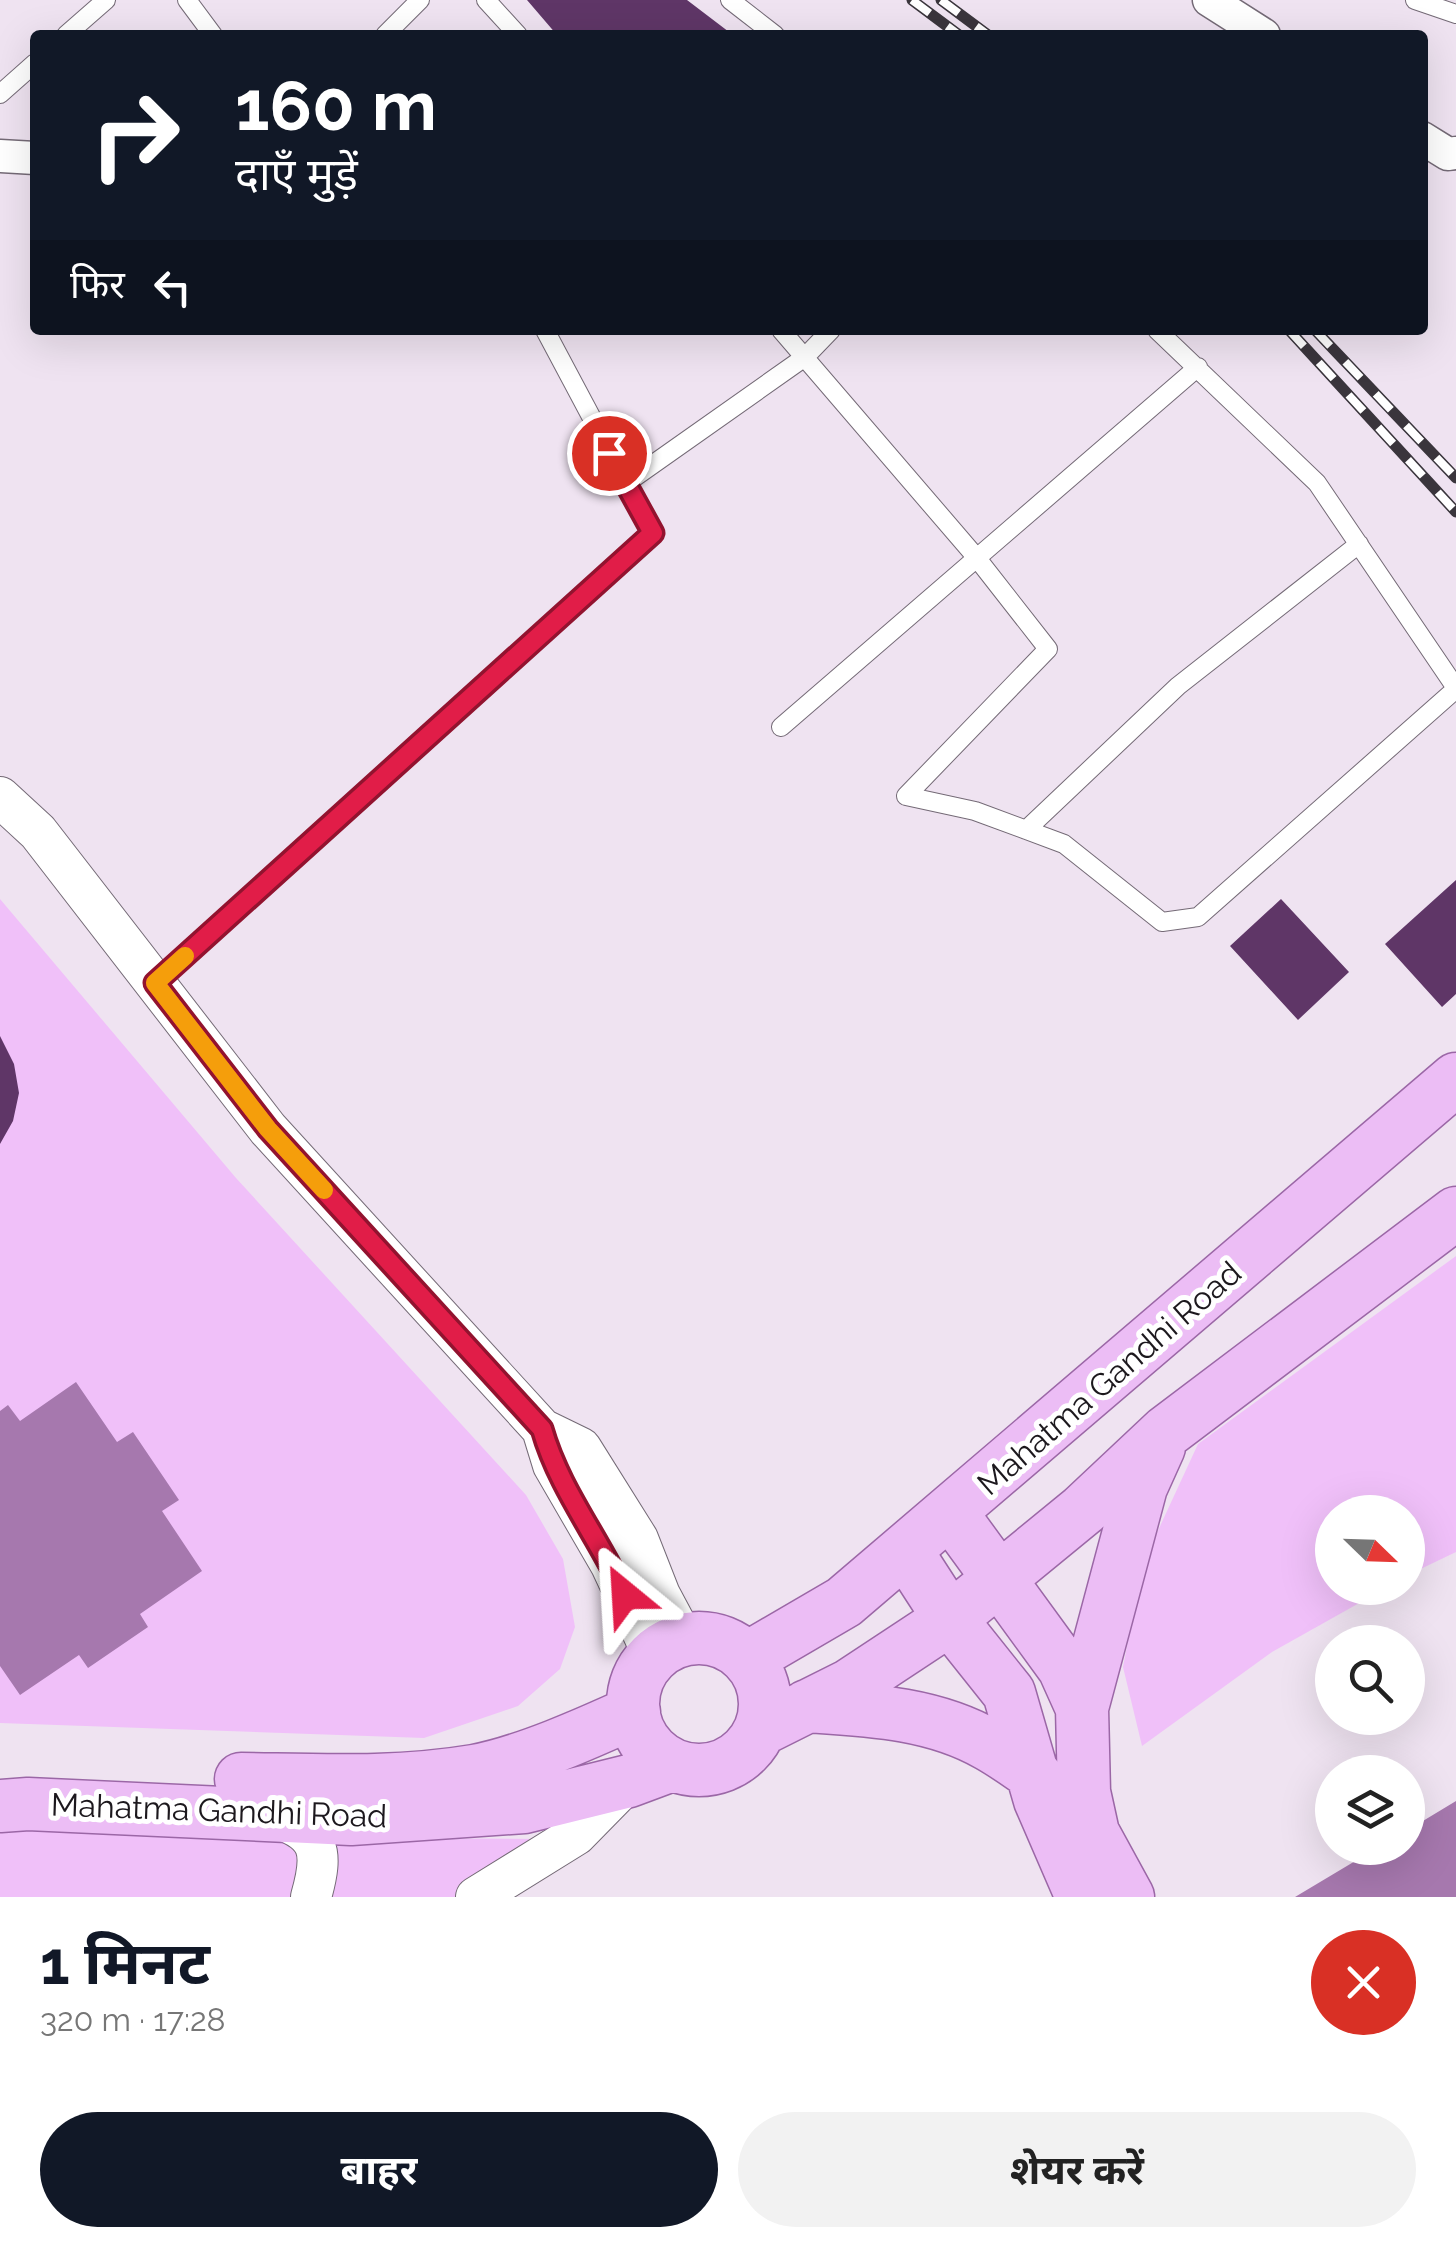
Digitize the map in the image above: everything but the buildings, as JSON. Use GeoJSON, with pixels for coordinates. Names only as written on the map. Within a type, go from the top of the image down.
{"type":"FeatureCollection","features":[{"type":"Feature","properties":{"kind":"main road","name":"Mahatma Gandhi Road"},"geometry":{"type":"LineString","coordinates":[[748,1658],[844,1602],[1456,1079]]}},
{"type":"Feature","properties":{"kind":"main road"},"geometry":{"type":"LineString","coordinates":[[760,1730],[850,1685],[950,1619],[1084,1510],[1166,1432],[1456,1213]]}},
{"type":"Feature","properties":{"kind":"main road"},"geometry":{"type":"LineString","coordinates":[[1053,1789],[1082,1708],[1141,1487],[1166,1432]]}},
{"type":"Feature","properties":{"kind":"main road"},"geometry":{"type":"LineString","coordinates":[[952,1513],[1064,1668],[1082,1708]]}},
{"type":"Feature","properties":{"kind":"main road"},"geometry":{"type":"LineString","coordinates":[[906,1550],[950,1619],[1009,1693],[1053,1789]]}},
{"type":"Feature","properties":{"kind":"main road"},"geometry":{"type":"LineString","coordinates":[[700,1636],[725,1642],[748,1658],[761,1679],[765,1708],[760,1730],[746,1751],[723,1766],[651,1773],[653,1752],[636,1728],[632,1698],[638,1677],[668,1647],[700,1636]]}},
{"type":"Feature","properties":{"kind":"main road"},"geometry":{"type":"LineString","coordinates":[[808,1706],[875,1710],[929,1720],[987,1743],[1053,1789],[1094,1833],[1112,1896]]}},
{"type":"Feature","properties":{"kind":"main road","name":"Mahatma Gandhi Road"},"geometry":{"type":"LineString","coordinates":[[0,1775],[376,1781],[477,1770],[582,1736],[634,1712]]}},
{"type":"Feature","properties":{"kind":"main road","name":"Mahatma Gandhi Road"},"geometry":{"type":"LineString","coordinates":[[0,1806],[350,1818],[524,1807],[651,1773]]}},
{"type":"Feature","properties":{"kind":"street"},"geometry":{"type":"LineString","coordinates":[[1210,0],[1256,30]]}},
{"type":"Feature","properties":{"kind":"street"},"geometry":{"type":"LineString","coordinates":[[1428,142],[1448,154],[1456,153]]}},
{"type":"Feature","properties":{"kind":"street"},"geometry":{"type":"LineString","coordinates":[[0,156],[30,158]]}},
{"type":"Feature","properties":{"kind":"street"},"geometry":{"type":"LineString","coordinates":[[0,797],[38,832],[268,1129],[542,1429],[552,1465],[611,1565],[668,1647]]}},
{"type":"Feature","properties":{"kind":"street"},"geometry":{"type":"LineString","coordinates":[[476,1897],[576,1835],[651,1773]]}},
{"type":"Feature","properties":{"kind":"street"},"geometry":{"type":"LineString","coordinates":[[268,1815],[302,1828],[316,1844],[318,1874],[311,1897]]}},
{"type":"Feature","properties":{"kind":"lane"},"geometry":{"type":"LineString","coordinates":[[72,30],[106,0]]}},
{"type":"Feature","properties":{"kind":"lane"},"geometry":{"type":"LineString","coordinates":[[186,0],[209,30]]}},
{"type":"Feature","properties":{"kind":"lane"},"geometry":{"type":"LineString","coordinates":[[391,30],[419,0]]}},
{"type":"Feature","properties":{"kind":"lane"},"geometry":{"type":"LineString","coordinates":[[486,0],[513,30]]}},
{"type":"Feature","properties":{"kind":"lane"},"geometry":{"type":"LineString","coordinates":[[730,0],[769,30]]}},
{"type":"Feature","properties":{"kind":"lane"},"geometry":{"type":"LineString","coordinates":[[1415,0],[1456,14]]}},
{"type":"Feature","properties":{"kind":"lane"},"geometry":{"type":"LineString","coordinates":[[0,94],[30,67]]}},
{"type":"Feature","properties":{"kind":"lane"},"geometry":{"type":"LineString","coordinates":[[155,983],[653,533],[547,335]]}},
{"type":"Feature","properties":{"kind":"lane"},"geometry":{"type":"LineString","coordinates":[[785,335],[976,557],[1048,649],[906,796],[975,811],[1064,844],[1162,922],[1198,917],[1456,688],[1318,483],[1162,335]]}},
{"type":"Feature","properties":{"kind":"lane"},"geometry":{"type":"LineString","coordinates":[[625,484],[805,357],[827,335]]}},
{"type":"Feature","properties":{"kind":"lane"},"geometry":{"type":"LineString","coordinates":[[781,726],[1198,367]]}},
{"type":"Feature","properties":{"kind":"lane"},"geometry":{"type":"LineString","coordinates":[[1026,830],[1178,686],[1359,544]]}},
{"type":"Feature","properties":{"kind":"shaded area"},"geometry":{"type":"Polygon","coordinates":[[[0,899],[236,1178],[526,1495],[563,1559],[575,1627],[560,1669],[518,1706],[424,1738],[0,1723],[0,899]]]}},
{"type":"Feature","properties":{"kind":"shaded area"},"geometry":{"type":"Polygon","coordinates":[[[1456,1256],[1456,1552],[1425,1567],[1425,1495],[1315,1495],[1315,1605],[1356,1605],[1272,1652],[1142,1746],[1123,1667],[1143,1563],[1198,1444],[1456,1256]]]}},
{"type":"Feature","properties":{"kind":"shaded area"},"geometry":{"type":"Polygon","coordinates":[[[76,1382],[117,1442],[133,1432],[179,1500],[162,1511],[202,1571],[140,1614],[148,1627],[88,1668],[79,1655],[20,1695],[0,1666],[0,1411],[8,1405],[20,1421],[76,1382]]]}},
{"type":"Feature","properties":{"kind":"shaded area"},"geometry":{"type":"Polygon","coordinates":[[[1456,1801],[1456,1897],[1295,1897],[1349,1865],[1425,1865],[1425,1820],[1456,1801]]]}},
{"type":"Feature","properties":{"kind":"shaded area"},"geometry":{"type":"Polygon","coordinates":[[[0,1825],[339,1838],[544,1839],[511,1897],[0,1897],[0,1825]]]}},
{"type":"Feature","properties":{"kind":"railway"},"geometry":{"type":"LineString","coordinates":[[912,0],[952,30]]}},
{"type":"Feature","properties":{"kind":"railway"},"geometry":{"type":"LineString","coordinates":[[941,0],[981,30]]}},
{"type":"Feature","properties":{"kind":"railway"},"geometry":{"type":"LineString","coordinates":[[1294,335],[1456,512]]}},
{"type":"Feature","properties":{"kind":"railway"},"geometry":{"type":"LineString","coordinates":[[1320,335],[1456,478]]}},
{"type":"Feature","properties":{"kind":"slow traffic"},"geometry":{"type":"LineString","coordinates":[[185,956],[155,983],[268,1129],[324,1190]]}},
{"type":"Feature","properties":{"kind":"route"},"geometry":{"type":"LineString","coordinates":[[609,453],[653,533],[155,983],[268,1129],[542,1429],[552,1465],[625,1595]]}}]}
